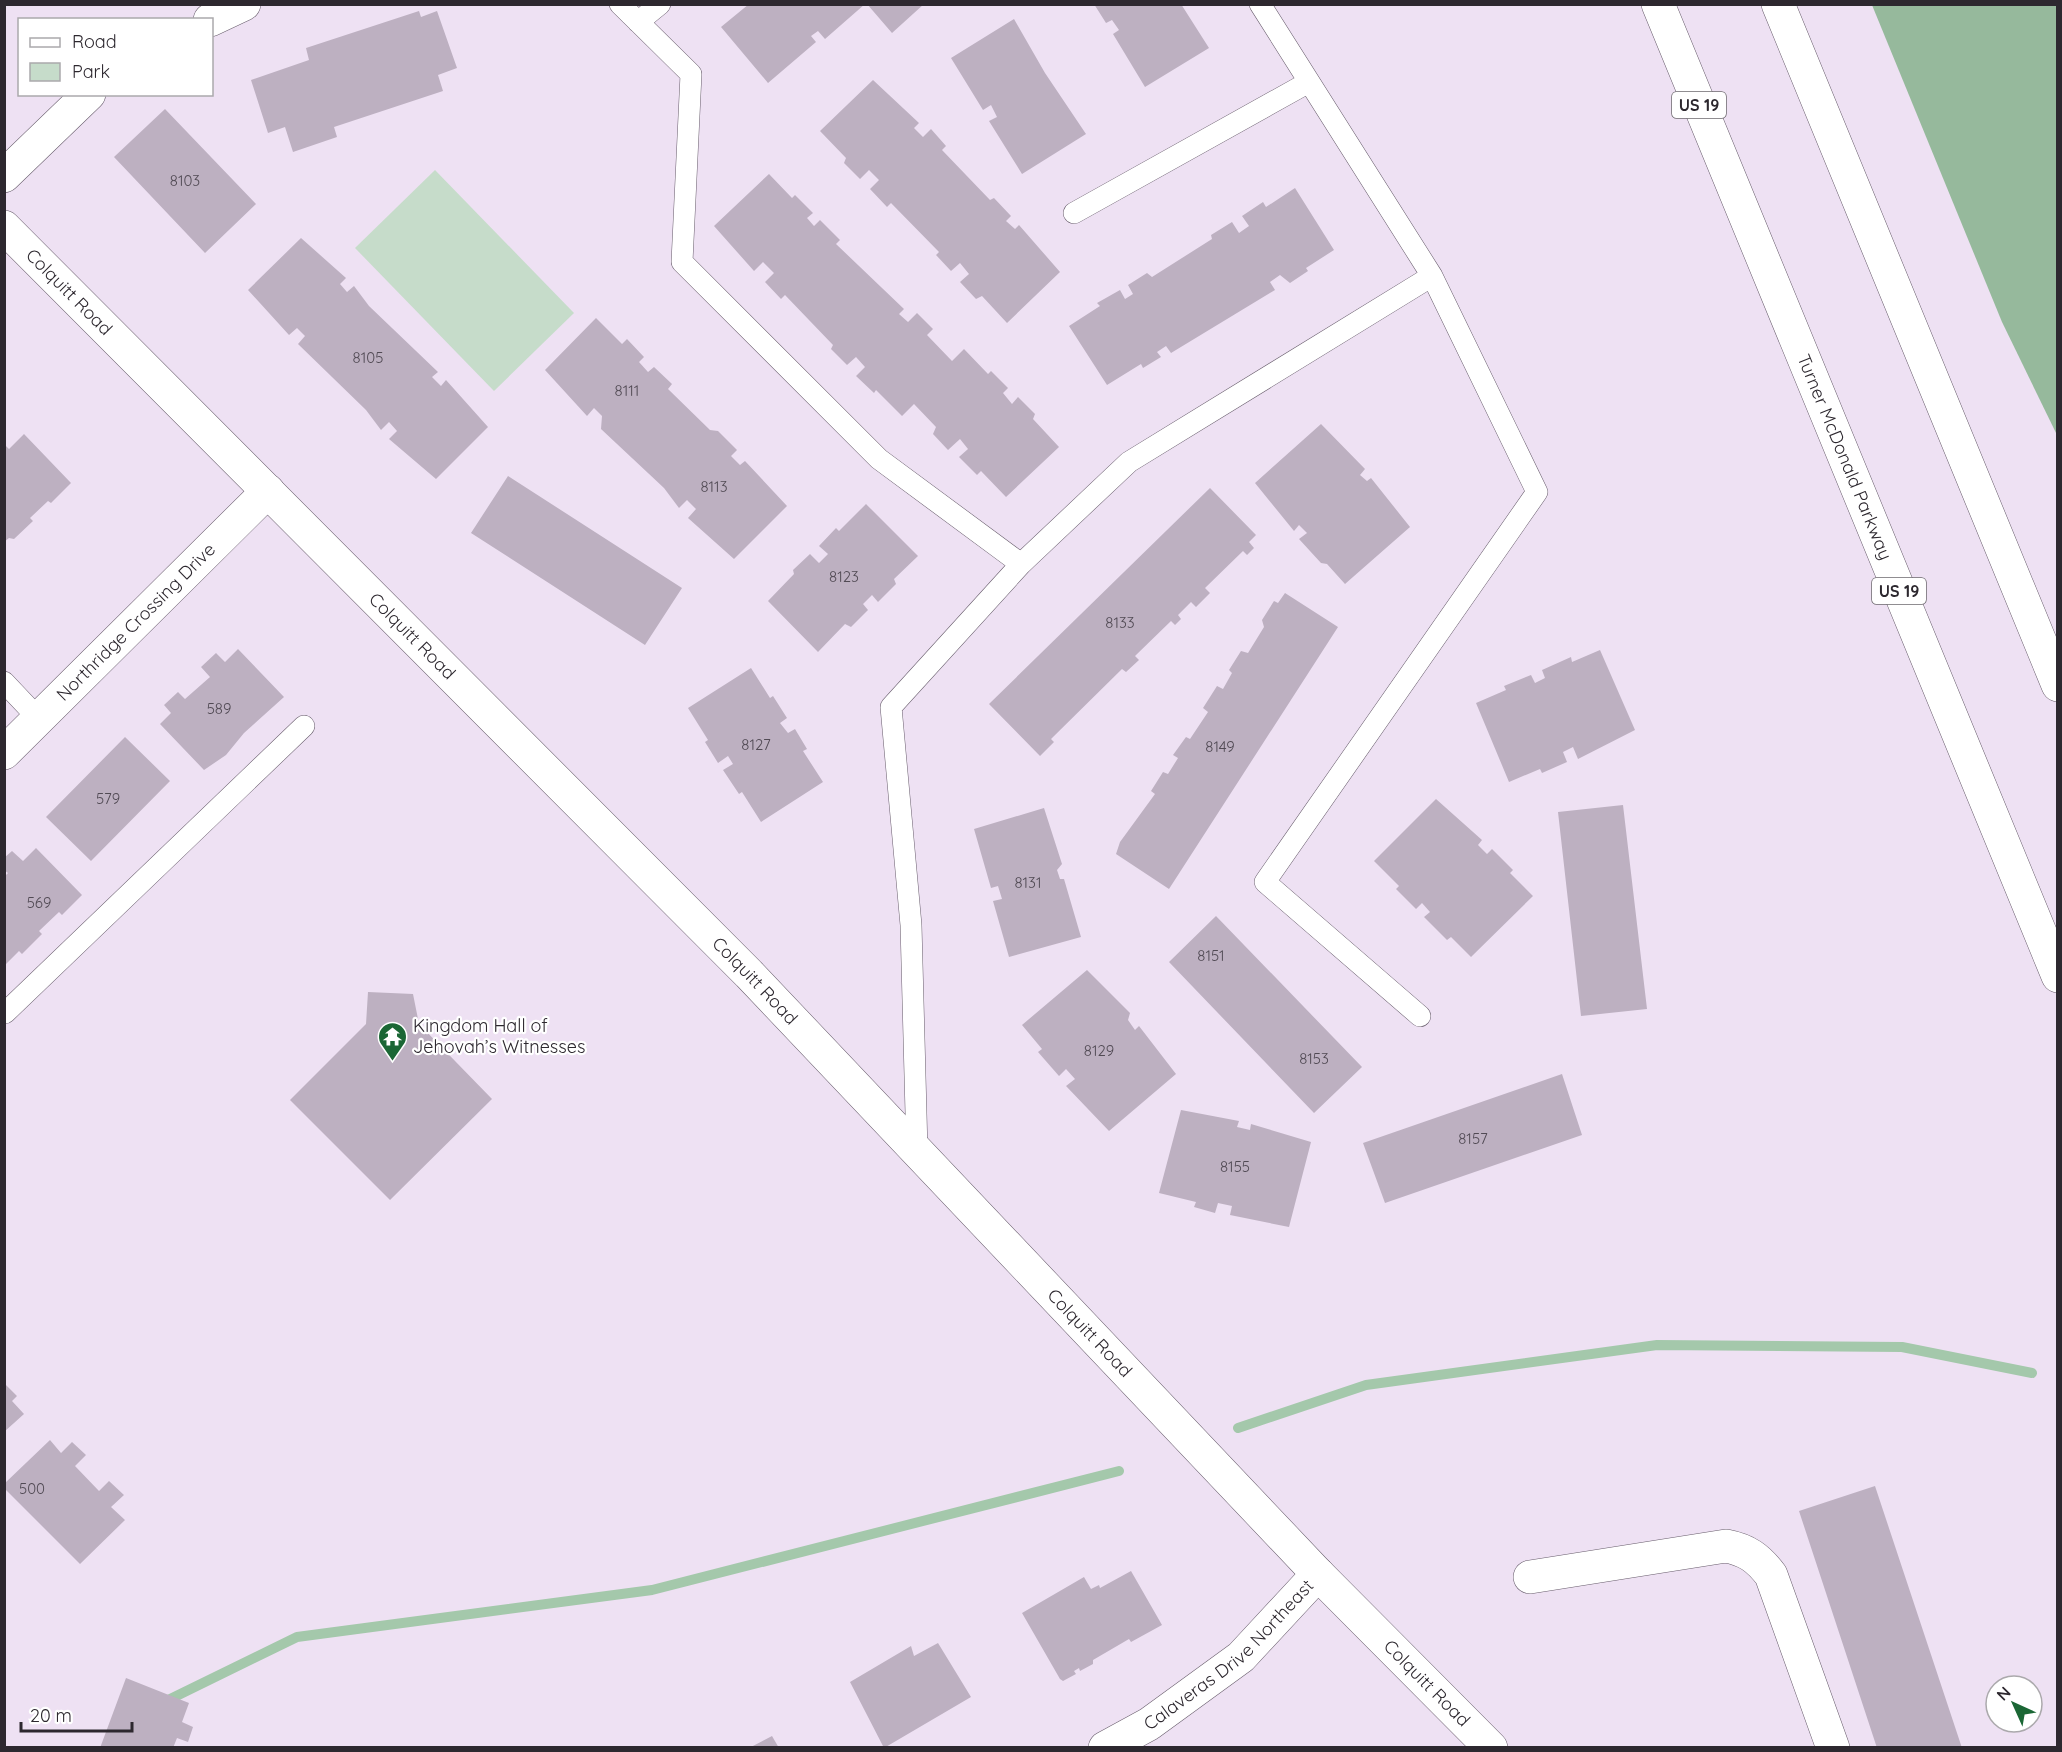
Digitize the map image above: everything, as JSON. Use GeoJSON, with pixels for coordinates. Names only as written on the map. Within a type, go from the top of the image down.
{"type":"FeatureCollection","features":[{"type":"Feature","properties":{"kind":"main road"},"geometry":{"type":"LineString","coordinates":[[213,19],[244,4]]}},
{"type":"Feature","properties":{"kind":"main road"},"geometry":{"type":"LineString","coordinates":[[1646,4],[1740,205]]}},
{"type":"Feature","properties":{"kind":"main road","name":"Turner McDonald Parkway"},"geometry":{"type":"LineString","coordinates":[[1658,4],[2058,976]]}},
{"type":"Feature","properties":{"kind":"main road"},"geometry":{"type":"LineString","coordinates":[[1778,4],[2058,685]]}},
{"type":"Feature","properties":{"kind":"main road"},"geometry":{"type":"LineString","coordinates":[[4,176],[87,96]]}},
{"type":"Feature","properties":{"kind":"main road","name":"Colquitt Road"},"geometry":{"type":"LineString","coordinates":[[4,227],[749,974],[1318,1574],[1491,1748]]}},
{"type":"Feature","properties":{"kind":"main road","name":"Northridge Crossing Drive"},"geometry":{"type":"LineString","coordinates":[[4,753],[268,491]]}},
{"type":"Feature","properties":{"kind":"main road"},"geometry":{"type":"LineString","coordinates":[[1530,1576],[1726,1546],[1743,1550],[1760,1560],[1771,1575],[1833,1748]]}},
{"type":"Feature","properties":{"kind":"main road","name":"Calaveras Drive Northeast"},"geometry":{"type":"LineString","coordinates":[[1105,1748],[1149,1724],[1241,1657],[1318,1574]]}},
{"type":"Feature","properties":{"kind":"lane"},"geometry":{"type":"LineString","coordinates":[[620,4],[691,74],[682,262],[879,459],[1021,564]]}},
{"type":"Feature","properties":{"kind":"lane"},"geometry":{"type":"LineString","coordinates":[[638,22],[660,4]]}},
{"type":"Feature","properties":{"kind":"lane"},"geometry":{"type":"LineString","coordinates":[[1260,4],[1432,276],[1537,492],[1265,882],[1420,1016]]}},
{"type":"Feature","properties":{"kind":"lane"},"geometry":{"type":"LineString","coordinates":[[1074,213],[1309,82]]}},
{"type":"Feature","properties":{"kind":"lane"},"geometry":{"type":"LineString","coordinates":[[917,1151],[911,925],[891,707],[1021,564],[1129,462],[1432,276]]}},
{"type":"Feature","properties":{"kind":"lane"},"geometry":{"type":"LineString","coordinates":[[4,682],[39,719]]}},
{"type":"Feature","properties":{"kind":"lane"},"geometry":{"type":"LineString","coordinates":[[5,1013],[304,726]]}},
{"type":"Feature","properties":{"kind":"green space"},"geometry":{"type":"Polygon","coordinates":[[[1872,5],[2057,5],[2057,435],[2002,322],[1872,5]]]}},
{"type":"Feature","properties":{"kind":"green space"},"geometry":{"type":"Polygon","coordinates":[[[435,170],[574,313],[494,391],[355,248],[435,170]]]}},
{"type":"Feature","properties":{"kind":"building"},"geometry":{"type":"Polygon","coordinates":[[[749,4],[865,4],[825,39],[818,31],[811,36],[816,42],[768,83],[721,27],[749,4]]]}},
{"type":"Feature","properties":{"kind":"building"},"geometry":{"type":"Polygon","coordinates":[[[867,4],[924,4],[892,33],[867,4]]]}},
{"type":"Feature","properties":{"kind":"building"},"geometry":{"type":"Polygon","coordinates":[[[1094,4],[1181,4],[1209,48],[1145,87],[1113,34],[1119,30],[1112,20],[1106,23],[1094,4]]]}},
{"type":"Feature","properties":{"kind":"building"},"geometry":{"type":"Polygon","coordinates":[[[419,11],[421,17],[437,11],[457,68],[438,75],[443,91],[334,127],[337,137],[293,152],[285,127],[268,133],[251,80],[309,60],[306,48],[419,11]]]}},
{"type":"Feature","properties":{"kind":"building"},"geometry":{"type":"Polygon","coordinates":[[[1014,19],[1045,73],[1086,134],[1022,174],[989,121],[997,117],[991,105],[983,110],[951,58],[1014,19]]]}},
{"type":"Feature","properties":{"kind":"building"},"geometry":{"type":"Polygon","coordinates":[[[873,80],[919,123],[914,128],[923,137],[931,129],[946,146],[942,150],[990,200],[994,198],[1011,216],[1006,221],[1015,229],[1019,225],[1060,272],[1007,323],[982,296],[976,299],[960,282],[969,274],[960,263],[951,271],[936,255],[939,252],[891,203],[887,207],[870,189],[879,180],[869,170],[860,179],[844,163],[846,158],[820,131],[873,80]]]}},
{"type":"Feature","properties":{"kind":"building"},"geometry":{"type":"Polygon","coordinates":[[[165,109],[256,204],[205,253],[114,157],[165,109]]]}},
{"type":"Feature","properties":{"kind":"building"},"geometry":{"type":"Polygon","coordinates":[[[769,174],[792,198],[795,195],[813,213],[807,218],[814,226],[820,220],[840,240],[836,244],[904,309],[899,314],[908,322],[917,313],[933,329],[927,335],[952,361],[964,349],[988,374],[991,371],[1008,388],[1003,393],[1012,404],[1018,397],[1035,414],[1033,419],[1059,447],[1006,497],[981,471],[977,475],[959,457],[968,449],[960,439],[948,450],[933,434],[936,427],[914,404],[902,416],[876,390],[874,393],[856,376],[865,367],[856,357],[847,365],[831,349],[833,345],[785,295],[781,299],[765,282],[774,273],[763,262],[754,271],[714,226],[769,174]]]}},
{"type":"Feature","properties":{"kind":"building"},"geometry":{"type":"Polygon","coordinates":[[[1295,188],[1334,250],[1306,268],[1308,271],[1290,283],[1280,275],[1270,282],[1275,290],[1171,353],[1166,346],[1157,352],[1161,357],[1143,368],[1141,364],[1107,385],[1069,326],[1100,306],[1097,303],[1120,290],[1125,299],[1133,294],[1128,285],[1147,273],[1152,277],[1212,239],[1211,235],[1232,222],[1239,233],[1249,226],[1242,216],[1263,202],[1266,207],[1295,188]]]}},
{"type":"Feature","properties":{"kind":"building"},"geometry":{"type":"Polygon","coordinates":[[[301,238],[346,278],[340,284],[347,292],[354,286],[369,306],[438,372],[432,377],[441,386],[446,380],[488,427],[436,479],[389,439],[397,431],[389,422],[381,430],[366,410],[298,344],[305,336],[297,328],[289,335],[248,290],[301,238]]]}},
{"type":"Feature","properties":{"kind":"building"},"geometry":{"type":"Polygon","coordinates":[[[596,318],[622,344],[627,339],[644,357],[639,362],[648,372],[654,367],[672,384],[668,389],[710,430],[718,431],[737,450],[731,456],[740,465],[745,461],[787,506],[734,559],[688,518],[696,509],[687,500],[679,508],[664,488],[601,429],[602,416],[594,408],[587,416],[545,370],[596,318]]]}},
{"type":"Feature","properties":{"kind":"building"},"geometry":{"type":"Polygon","coordinates":[[[1321,424],[1365,469],[1360,475],[1367,481],[1371,478],[1410,527],[1345,584],[1299,539],[1307,533],[1299,525],[1294,531],[1255,483],[1321,424]]]}},
{"type":"Feature","properties":{"kind":"building"},"geometry":{"type":"Polygon","coordinates":[[[24,434],[71,483],[51,503],[48,501],[30,518],[33,521],[14,539],[9,538],[4,542],[4,444],[9,449],[24,434]]]}},
{"type":"Feature","properties":{"kind":"building"},"geometry":{"type":"Polygon","coordinates":[[[508,476],[682,588],[645,645],[471,533],[508,476]]]}},
{"type":"Feature","properties":{"kind":"building"},"geometry":{"type":"Polygon","coordinates":[[[1210,488],[1256,535],[1249,542],[1254,548],[1247,555],[1243,551],[1205,588],[1210,593],[1196,607],[1191,602],[1178,615],[1181,619],[1175,625],[1171,621],[1135,656],[1139,660],[1126,672],[1122,669],[1051,739],[1054,742],[1040,756],[989,704],[1210,488]]]}},
{"type":"Feature","properties":{"kind":"building"},"geometry":{"type":"Polygon","coordinates":[[[866,504],[918,556],[894,579],[896,584],[878,602],[872,595],[863,604],[868,610],[851,627],[845,624],[818,652],[768,601],[794,574],[793,570],[810,554],[819,563],[828,554],[819,546],[836,528],[839,531],[866,504]]]}},
{"type":"Feature","properties":{"kind":"building"},"geometry":{"type":"Polygon","coordinates":[[[1285,593],[1338,627],[1169,889],[1116,854],[1120,842],[1155,794],[1151,791],[1163,772],[1168,774],[1178,758],[1173,755],[1186,737],[1190,739],[1208,712],[1203,708],[1217,686],[1223,689],[1232,673],[1229,670],[1241,651],[1248,653],[1264,627],[1262,620],[1274,601],[1278,603],[1285,593]]]}},
{"type":"Feature","properties":{"kind":"building"},"geometry":{"type":"Polygon","coordinates":[[[238,649],[284,697],[244,733],[226,755],[204,770],[160,724],[171,713],[164,705],[178,692],[185,699],[210,677],[201,667],[216,653],[225,662],[238,649]]]}},
{"type":"Feature","properties":{"kind":"building"},"geometry":{"type":"Polygon","coordinates":[[[1600,650],[1635,730],[1578,759],[1573,747],[1563,752],[1567,762],[1542,773],[1540,769],[1509,782],[1476,703],[1506,690],[1504,686],[1531,675],[1535,683],[1545,678],[1542,670],[1571,657],[1572,662],[1600,650]]]}},
{"type":"Feature","properties":{"kind":"building"},"geometry":{"type":"Polygon","coordinates":[[[751,668],[770,698],[773,696],[787,718],[780,723],[788,733],[795,729],[807,749],[803,751],[823,782],[761,822],[742,792],[739,794],[723,770],[733,764],[728,756],[718,763],[705,742],[708,740],[688,708],[751,668]]]}},
{"type":"Feature","properties":{"kind":"building"},"geometry":{"type":"Polygon","coordinates":[[[125,737],[170,781],[91,861],[46,817],[125,737]]]}},
{"type":"Feature","properties":{"kind":"building"},"geometry":{"type":"Polygon","coordinates":[[[1436,799],[1482,840],[1478,845],[1487,854],[1492,849],[1513,870],[1510,873],[1533,896],[1471,957],[1451,937],[1447,940],[1424,917],[1430,912],[1422,903],[1416,909],[1396,889],[1399,886],[1374,861],[1436,799]]]}},
{"type":"Feature","properties":{"kind":"building"},"geometry":{"type":"Polygon","coordinates":[[[1623,805],[1647,1009],[1581,1016],[1558,812],[1623,805]]]}},
{"type":"Feature","properties":{"kind":"building"},"geometry":{"type":"Polygon","coordinates":[[[1044,808],[1062,864],[1057,870],[1060,879],[1064,879],[1081,937],[1009,957],[993,901],[1002,899],[998,886],[991,888],[974,829],[1044,808]]]}},
{"type":"Feature","properties":{"kind":"building"},"geometry":{"type":"Polygon","coordinates":[[[36,848],[82,895],[62,915],[59,912],[39,931],[42,934],[22,954],[19,951],[4,966],[4,877],[8,873],[4,870],[4,858],[12,851],[23,861],[36,848]]]}},
{"type":"Feature","properties":{"kind":"building"},"geometry":{"type":"Polygon","coordinates":[[[1216,916],[1362,1067],[1314,1113],[1169,962],[1216,916]]]}},
{"type":"Feature","properties":{"kind":"building"},"geometry":{"type":"Polygon","coordinates":[[[1087,970],[1130,1013],[1128,1020],[1135,1030],[1139,1026],[1176,1074],[1109,1131],[1066,1086],[1075,1079],[1066,1069],[1059,1076],[1038,1052],[1042,1049],[1022,1025],[1087,970]]]}},
{"type":"Feature","properties":{"kind":"building","name":"Kingdom Hall of Jehovah’s Witnesses"},"geometry":{"type":"Polygon","coordinates":[[[368,992],[413,994],[419,1024],[492,1099],[390,1200],[290,1100],[366,1024],[368,992]]]}},
{"type":"Feature","properties":{"kind":"building"},"geometry":{"type":"Polygon","coordinates":[[[1562,1074],[1582,1135],[1385,1203],[1363,1143],[1562,1074]]]}},
{"type":"Feature","properties":{"kind":"building"},"geometry":{"type":"Polygon","coordinates":[[[1181,1110],[1239,1121],[1237,1127],[1250,1130],[1251,1124],[1311,1142],[1289,1227],[1230,1215],[1232,1206],[1218,1203],[1215,1213],[1194,1207],[1196,1202],[1159,1193],[1181,1110]]]}},
{"type":"Feature","properties":{"kind":"building"},"geometry":{"type":"Polygon","coordinates":[[[4,1383],[17,1396],[12,1401],[24,1414],[4,1432],[4,1383]]]}},
{"type":"Feature","properties":{"kind":"building"},"geometry":{"type":"Polygon","coordinates":[[[50,1440],[61,1453],[72,1442],[86,1455],[75,1466],[99,1491],[109,1481],[124,1495],[111,1507],[125,1520],[80,1564],[4,1488],[4,1484],[50,1440]]]}},
{"type":"Feature","properties":{"kind":"building"},"geometry":{"type":"Polygon","coordinates":[[[1875,1486],[1962,1748],[1877,1748],[1799,1511],[1875,1486]]]}},
{"type":"Feature","properties":{"kind":"building"},"geometry":{"type":"Polygon","coordinates":[[[1131,1571],[1162,1625],[1131,1642],[1129,1639],[1093,1660],[1093,1664],[1080,1671],[1079,1668],[1074,1671],[1076,1674],[1063,1681],[1022,1613],[1084,1577],[1091,1589],[1099,1585],[1100,1588],[1131,1571]]]}},
{"type":"Feature","properties":{"kind":"building"},"geometry":{"type":"Polygon","coordinates":[[[938,1643],[971,1697],[884,1748],[850,1682],[911,1646],[914,1656],[938,1643]]]}},
{"type":"Feature","properties":{"kind":"building"},"geometry":{"type":"Polygon","coordinates":[[[126,1678],[189,1703],[182,1722],[193,1727],[188,1742],[177,1738],[173,1748],[100,1748],[126,1678]]]}},
{"type":"Feature","properties":{"kind":"building"},"geometry":{"type":"Polygon","coordinates":[[[772,1736],[779,1748],[749,1748],[772,1736]]]}},
{"type":"Feature","properties":{"kind":"waterway"},"geometry":{"type":"LineString","coordinates":[[1238,1428],[1366,1385],[1657,1345],[1902,1347],[2032,1373]]}},
{"type":"Feature","properties":{"kind":"waterway"},"geometry":{"type":"LineString","coordinates":[[160,1704],[297,1637],[652,1590],[1119,1471]]}},
{"type":"Feature","properties":{"kind":"place","name":"Kingdom Hall of Jehovah’s Witnesses"},"geometry":{"type":"Point","coordinates":[392,1062]}}]}
